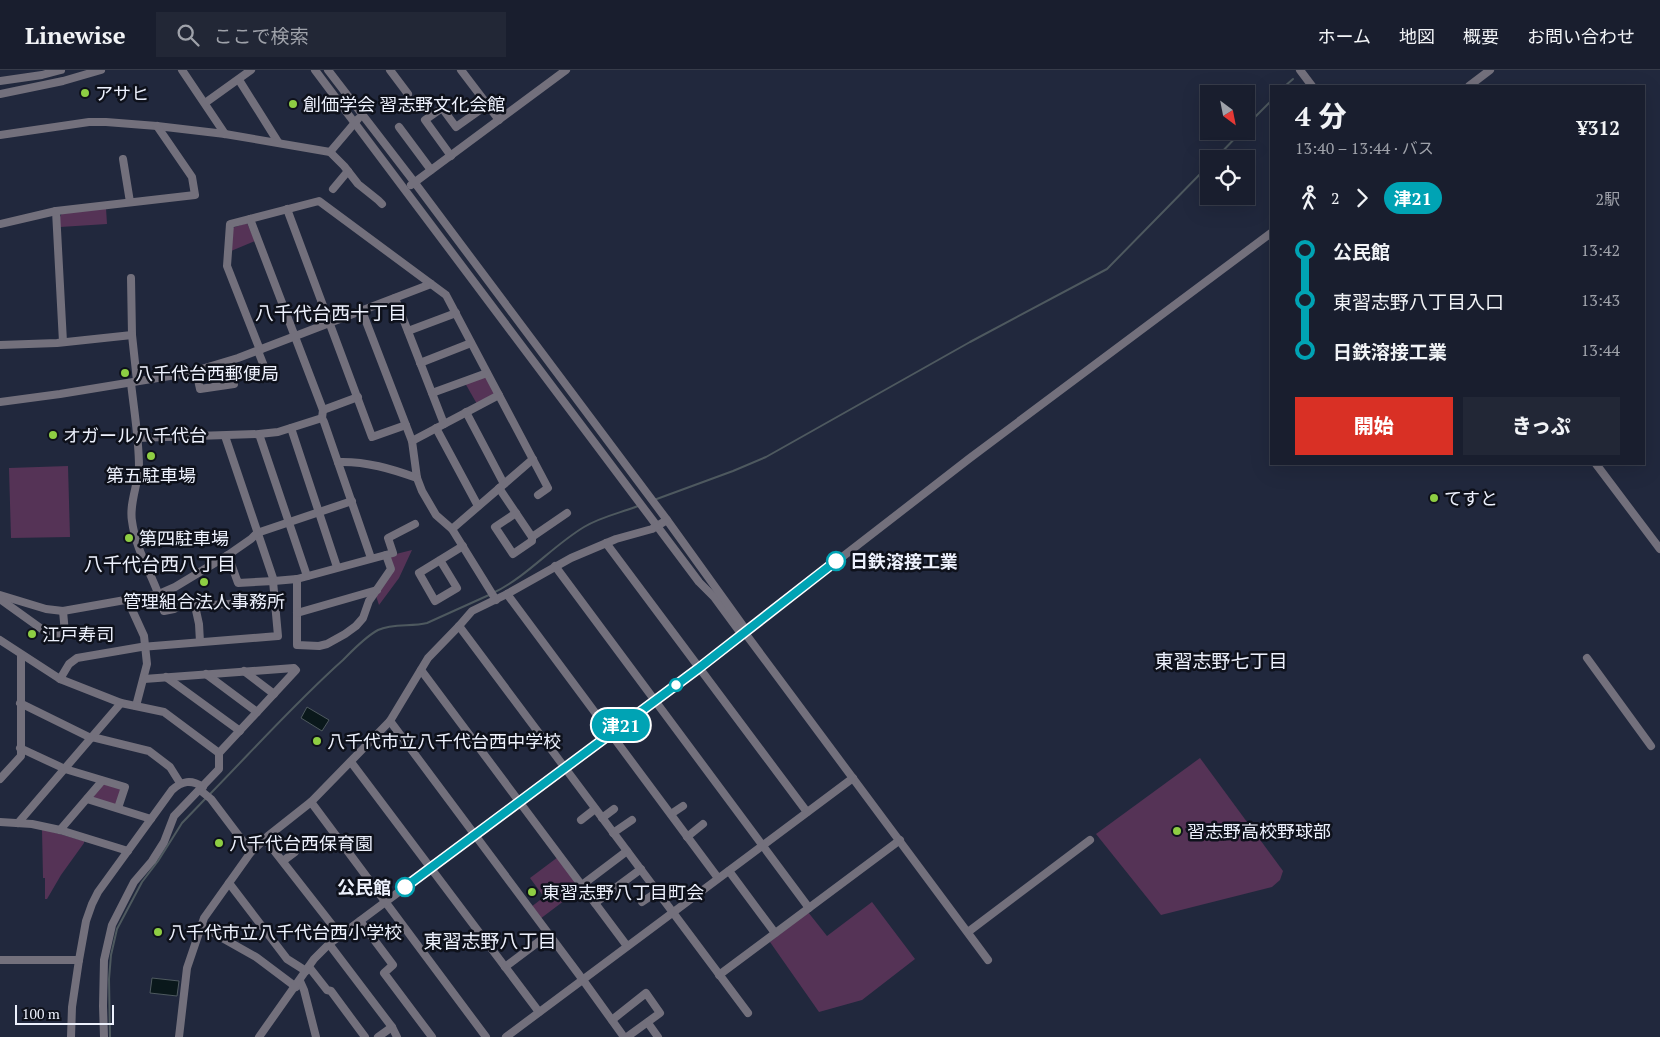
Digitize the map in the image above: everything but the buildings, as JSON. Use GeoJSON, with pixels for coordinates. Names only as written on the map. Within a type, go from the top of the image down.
{"type":"FeatureCollection","features":[{"type":"Feature","properties":{"kind":"street"},"geometry":{"type":"LineString","coordinates":[[0,81],[42,75],[61,70]]}},
{"type":"Feature","properties":{"kind":"street"},"geometry":{"type":"LineString","coordinates":[[0,94],[63,81],[101,70]]}},
{"type":"Feature","properties":{"kind":"street"},"geometry":{"type":"LineString","coordinates":[[182,70],[225,134]]}},
{"type":"Feature","properties":{"kind":"street"},"geometry":{"type":"LineString","coordinates":[[205,103],[251,70]]}},
{"type":"Feature","properties":{"kind":"street"},"geometry":{"type":"LineString","coordinates":[[315,70],[699,582],[714,597],[739,631],[745,632]]}},
{"type":"Feature","properties":{"kind":"street"},"geometry":{"type":"LineString","coordinates":[[328,70],[666,520],[744,627],[745,632],[988,960]]}},
{"type":"Feature","properties":{"kind":"street"},"geometry":{"type":"LineString","coordinates":[[390,70],[408,94]]}},
{"type":"Feature","properties":{"kind":"street"},"geometry":{"type":"LineString","coordinates":[[462,70],[499,120]]}},
{"type":"Feature","properties":{"kind":"street"},"geometry":{"type":"LineString","coordinates":[[406,189],[566,70]]}},
{"type":"Feature","properties":{"kind":"street"},"geometry":{"type":"LineString","coordinates":[[1300,70],[1311,85]]}},
{"type":"Feature","properties":{"kind":"street"},"geometry":{"type":"LineString","coordinates":[[1469,85],[1490,70]]}},
{"type":"Feature","properties":{"kind":"street"},"geometry":{"type":"LineString","coordinates":[[239,80],[278,142]]}},
{"type":"Feature","properties":{"kind":"street"},"geometry":{"type":"LineString","coordinates":[[451,156],[424,120],[442,108],[456,127],[487,105]]}},
{"type":"Feature","properties":{"kind":"street"},"geometry":{"type":"LineString","coordinates":[[330,152],[354,121],[362,115]]}},
{"type":"Feature","properties":{"kind":"street"},"geometry":{"type":"LineString","coordinates":[[0,135],[89,122],[157,126],[278,142],[330,152],[358,184],[382,204]]}},
{"type":"Feature","properties":{"kind":"street"},"geometry":{"type":"LineString","coordinates":[[0,224],[56,211],[195,195],[192,178],[157,126]]}},
{"type":"Feature","properties":{"kind":"street"},"geometry":{"type":"LineString","coordinates":[[399,128],[431,170]]}},
{"type":"Feature","properties":{"kind":"street"},"geometry":{"type":"LineString","coordinates":[[123,160],[130,202]]}},
{"type":"Feature","properties":{"kind":"street"},"geometry":{"type":"LineString","coordinates":[[333,188],[348,171]]}},
{"type":"Feature","properties":{"kind":"street"},"geometry":{"type":"LineString","coordinates":[[266,371],[227,266],[230,224],[319,201],[446,295],[548,488],[538,495]]}},
{"type":"Feature","properties":{"kind":"street"},"geometry":{"type":"LineString","coordinates":[[287,210],[372,437],[406,425]]}},
{"type":"Feature","properties":{"kind":"street"},"geometry":{"type":"LineString","coordinates":[[56,211],[63,342]]}},
{"type":"Feature","properties":{"kind":"street"},"geometry":{"type":"LineString","coordinates":[[250,219],[295,337],[371,558]]}},
{"type":"Feature","properties":{"kind":"street"},"geometry":{"type":"LineString","coordinates":[[260,1037],[307,969],[329,944],[340,935],[699,668],[955,470],[1270,234]]}},
{"type":"Feature","properties":{"kind":"street"},"geometry":{"type":"LineString","coordinates":[[131,278],[139,468],[131,517],[138,546],[159,594],[164,611],[174,609]]}},
{"type":"Feature","properties":{"kind":"street"},"geometry":{"type":"LineString","coordinates":[[0,402],[134,382],[196,370],[295,337],[431,284]]}},
{"type":"Feature","properties":{"kind":"street"},"geometry":{"type":"LineString","coordinates":[[395,298],[444,424]]}},
{"type":"Feature","properties":{"kind":"street"},"geometry":{"type":"LineString","coordinates":[[362,311],[412,441],[422,491],[436,514],[452,529],[494,596]]}},
{"type":"Feature","properties":{"kind":"street"},"geometry":{"type":"LineString","coordinates":[[408,331],[456,313]]}},
{"type":"Feature","properties":{"kind":"street"},"geometry":{"type":"LineString","coordinates":[[0,345],[63,342],[132,335]]}},
{"type":"Feature","properties":{"kind":"street"},"geometry":{"type":"LineString","coordinates":[[420,362],[472,343]]}},
{"type":"Feature","properties":{"kind":"street"},"geometry":{"type":"LineString","coordinates":[[196,370],[200,389],[234,384]]}},
{"type":"Feature","properties":{"kind":"street"},"geometry":{"type":"LineString","coordinates":[[432,393],[487,373]]}},
{"type":"Feature","properties":{"kind":"street"},"geometry":{"type":"LineString","coordinates":[[412,441],[499,395]]}},
{"type":"Feature","properties":{"kind":"street"},"geometry":{"type":"LineString","coordinates":[[137,438],[225,436],[278,432],[291,428],[358,397]]}},
{"type":"Feature","properties":{"kind":"street"},"geometry":{"type":"LineString","coordinates":[[466,412],[516,513],[532,537]]}},
{"type":"Feature","properties":{"kind":"street"},"geometry":{"type":"LineString","coordinates":[[291,428],[337,567]]}},
{"type":"Feature","properties":{"kind":"street"},"geometry":{"type":"LineString","coordinates":[[436,428],[478,506]]}},
{"type":"Feature","properties":{"kind":"street"},"geometry":{"type":"LineString","coordinates":[[259,434],[307,576]]}},
{"type":"Feature","properties":{"kind":"street"},"geometry":{"type":"LineString","coordinates":[[60,679],[69,664],[77,658],[145,647],[278,636],[273,581],[225,436]]}},
{"type":"Feature","properties":{"kind":"street"},"geometry":{"type":"LineString","coordinates":[[452,529],[533,459]]}},
{"type":"Feature","properties":{"kind":"street"},"geometry":{"type":"LineString","coordinates":[[338,462],[351,461],[375,465],[418,478]]}},
{"type":"Feature","properties":{"kind":"street"},"geometry":{"type":"LineString","coordinates":[[1597,465],[1660,549]]}},
{"type":"Feature","properties":{"kind":"street"},"geometry":{"type":"LineString","coordinates":[[0,595],[46,609],[63,611],[159,594],[175,587],[228,555],[257,533],[352,502]]}},
{"type":"Feature","properties":{"kind":"street"},"geometry":{"type":"LineString","coordinates":[[516,513],[495,527],[513,554],[532,540],[532,537],[567,513]]}},
{"type":"Feature","properties":{"kind":"street"},"geometry":{"type":"LineString","coordinates":[[179,1037],[187,968],[204,918],[251,852],[311,802],[390,721],[428,658],[472,612],[494,596],[507,594],[555,566],[606,543],[658,526],[666,520]]}},
{"type":"Feature","properties":{"kind":"street"},"geometry":{"type":"LineString","coordinates":[[228,555],[238,584],[296,579],[392,553],[388,538],[415,524]]}},
{"type":"Feature","properties":{"kind":"street"},"geometry":{"type":"LineString","coordinates":[[606,543],[807,812]]}},
{"type":"Feature","properties":{"kind":"street"},"geometry":{"type":"LineString","coordinates":[[440,560],[457,588],[435,601],[419,573],[440,560],[463,546]]}},
{"type":"Feature","properties":{"kind":"street"},"geometry":{"type":"LineString","coordinates":[[296,579],[297,645],[319,646],[345,634],[363,618],[369,601],[391,569],[386,555]]}},
{"type":"Feature","properties":{"kind":"street"},"geometry":{"type":"LineString","coordinates":[[555,566],[809,908]]}},
{"type":"Feature","properties":{"kind":"street"},"geometry":{"type":"LineString","coordinates":[[297,613],[377,590]]}},
{"type":"Feature","properties":{"kind":"street"},"geometry":{"type":"LineString","coordinates":[[507,594],[718,878]]}},
{"type":"Feature","properties":{"kind":"street"},"geometry":{"type":"LineString","coordinates":[[0,599],[50,635],[65,633],[63,611]]}},
{"type":"Feature","properties":{"kind":"street"},"geometry":{"type":"LineString","coordinates":[[128,601],[144,636],[147,664],[136,706]]}},
{"type":"Feature","properties":{"kind":"street"},"geometry":{"type":"LineString","coordinates":[[200,642],[195,606],[275,601]]}},
{"type":"Feature","properties":{"kind":"street"},"geometry":{"type":"LineString","coordinates":[[459,626],[748,1013]]}},
{"type":"Feature","properties":{"kind":"street"},"geometry":{"type":"LineString","coordinates":[[0,640],[60,679],[121,703],[164,712],[219,752]]}},
{"type":"Feature","properties":{"kind":"street"},"geometry":{"type":"LineString","coordinates":[[0,779],[20,756],[21,655]]}},
{"type":"Feature","properties":{"kind":"street"},"geometry":{"type":"LineString","coordinates":[[1587,658],[1651,746]]}},
{"type":"Feature","properties":{"kind":"street"},"geometry":{"type":"LineString","coordinates":[[104,1037],[104,960],[112,925],[134,882],[152,861],[164,842],[174,816],[205,793],[219,769],[219,752],[296,670],[294,668],[144,679]]}},
{"type":"Feature","properties":{"kind":"street"},"geometry":{"type":"LineString","coordinates":[[420,670],[627,946]]}},
{"type":"Feature","properties":{"kind":"street"},"geometry":{"type":"LineString","coordinates":[[244,671],[274,694]]}},
{"type":"Feature","properties":{"kind":"street"},"geometry":{"type":"LineString","coordinates":[[206,674],[257,712]]}},
{"type":"Feature","properties":{"kind":"street"},"geometry":{"type":"LineString","coordinates":[[166,677],[240,731]]}},
{"type":"Feature","properties":{"kind":"street"},"geometry":{"type":"LineString","coordinates":[[20,703],[92,737],[149,750],[170,767],[180,784]]}},
{"type":"Feature","properties":{"kind":"street"},"geometry":{"type":"LineString","coordinates":[[18,823],[121,703]]}},
{"type":"Feature","properties":{"kind":"street"},"geometry":{"type":"LineString","coordinates":[[390,721],[475,834],[612,1020],[625,1037],[648,1023],[660,1012],[646,993],[612,1020]]}},
{"type":"Feature","properties":{"kind":"street"},"geometry":{"type":"LineString","coordinates":[[20,748],[65,769],[124,787],[118,808]]}},
{"type":"Feature","properties":{"kind":"street"},"geometry":{"type":"LineString","coordinates":[[351,762],[538,1012]]}},
{"type":"Feature","properties":{"kind":"street"},"geometry":{"type":"LineString","coordinates":[[506,1037],[854,778]]}},
{"type":"Feature","properties":{"kind":"street"},"geometry":{"type":"LineString","coordinates":[[60,830],[102,780]]}},
{"type":"Feature","properties":{"kind":"street"},"geometry":{"type":"LineString","coordinates":[[71,1037],[72,1007],[79,960],[86,921],[92,904],[98,892],[172,790],[180,784],[196,782],[251,852]]}},
{"type":"Feature","properties":{"kind":"street"},"geometry":{"type":"LineString","coordinates":[[87,799],[151,819]]}},
{"type":"Feature","properties":{"kind":"street"},"geometry":{"type":"LineString","coordinates":[[311,802],[486,1037]]}},
{"type":"Feature","properties":{"kind":"street"},"geometry":{"type":"LineString","coordinates":[[671,814],[683,806]]}},
{"type":"Feature","properties":{"kind":"street"},"geometry":{"type":"LineString","coordinates":[[581,820],[595,808]]}},
{"type":"Feature","properties":{"kind":"street"},"geometry":{"type":"LineString","coordinates":[[602,818],[614,809]]}},
{"type":"Feature","properties":{"kind":"street"},"geometry":{"type":"LineString","coordinates":[[613,833],[632,820]]}},
{"type":"Feature","properties":{"kind":"street"},"geometry":{"type":"LineString","coordinates":[[0,822],[32,824],[60,830],[128,851]]}},
{"type":"Feature","properties":{"kind":"street"},"geometry":{"type":"LineString","coordinates":[[687,837],[703,824]]}},
{"type":"Feature","properties":{"kind":"street"},"geometry":{"type":"LineString","coordinates":[[265,839],[340,935]]}},
{"type":"Feature","properties":{"kind":"street"},"geometry":{"type":"LineString","coordinates":[[719,975],[900,840]]}},
{"type":"Feature","properties":{"kind":"street"},"geometry":{"type":"LineString","coordinates":[[968,932],[1090,840]]}},
{"type":"Feature","properties":{"kind":"street"},"geometry":{"type":"LineString","coordinates":[[582,885],[627,851]]}},
{"type":"Feature","properties":{"kind":"street"},"geometry":{"type":"LineString","coordinates":[[283,862],[295,852]]}},
{"type":"Feature","properties":{"kind":"street"},"geometry":{"type":"LineString","coordinates":[[595,903],[641,869]]}},
{"type":"Feature","properties":{"kind":"street"},"geometry":{"type":"LineString","coordinates":[[729,871],[775,933]]}},
{"type":"Feature","properties":{"kind":"street"},"geometry":{"type":"LineString","coordinates":[[229,883],[287,960],[307,969],[327,990],[331,991],[364,1037]]}},
{"type":"Feature","properties":{"kind":"street"},"geometry":{"type":"LineString","coordinates":[[642,902],[657,892]]}},
{"type":"Feature","properties":{"kind":"street"},"geometry":{"type":"LineString","coordinates":[[360,921],[393,966],[384,973],[432,1037]]}},
{"type":"Feature","properties":{"kind":"street"},"geometry":{"type":"LineString","coordinates":[[200,926],[256,957],[298,984],[304,990],[316,1037]]}},
{"type":"Feature","properties":{"kind":"street"},"geometry":{"type":"LineString","coordinates":[[504,967],[549,934]]}},
{"type":"Feature","properties":{"kind":"street"},"geometry":{"type":"LineString","coordinates":[[329,944],[398,1037]]}},
{"type":"Feature","properties":{"kind":"street"},"geometry":{"type":"LineString","coordinates":[[0,960],[79,960]]}},
{"type":"Feature","properties":{"kind":"street"},"geometry":{"type":"LineString","coordinates":[[648,1023],[658,1037]]}},
{"type":"Feature","properties":{"kind":"street"},"geometry":{"type":"LineString","coordinates":[[378,1037],[392,1027]]}},
{"type":"Feature","properties":{"kind":"shaded area"},"geometry":{"type":"Polygon","coordinates":[[[106,208],[107,224],[60,227],[62,213],[106,208]]]}},
{"type":"Feature","properties":{"kind":"shaded area"},"geometry":{"type":"Polygon","coordinates":[[[247,223],[255,241],[231,251],[232,228],[247,223]]]}},
{"type":"Feature","properties":{"kind":"shaded area"},"geometry":{"type":"Polygon","coordinates":[[[486,377],[494,393],[477,404],[465,383],[486,377]]]}},
{"type":"Feature","properties":{"kind":"shaded area"},"geometry":{"type":"Polygon","coordinates":[[[68,466],[70,537],[11,538],[9,468],[68,466]]]}},
{"type":"Feature","properties":{"kind":"shaded area"},"geometry":{"type":"Polygon","coordinates":[[[412,550],[399,578],[379,605],[376,596],[393,570],[390,560],[392,555],[412,550]]]}},
{"type":"Feature","properties":{"kind":"shaded area"},"geometry":{"type":"Polygon","coordinates":[[[307,707],[329,720],[322,731],[301,718],[307,707]]]}},
{"type":"Feature","properties":{"kind":"shaded area"},"geometry":{"type":"Polygon","coordinates":[[[1200,758],[1283,871],[1280,880],[1272,887],[1161,915],[1096,834],[1200,758]]]}},
{"type":"Feature","properties":{"kind":"shaded area"},"geometry":{"type":"Polygon","coordinates":[[[102,784],[120,788],[122,791],[118,803],[114,805],[92,799],[102,784]]]}},
{"type":"Feature","properties":{"kind":"shaded area"},"geometry":{"type":"Polygon","coordinates":[[[42,829],[84,841],[47,899],[45,899],[45,878],[43,878],[42,829]]]}},
{"type":"Feature","properties":{"kind":"shaded area"},"geometry":{"type":"Polygon","coordinates":[[[558,857],[581,888],[540,919],[531,907],[544,897],[530,878],[558,857]]]}},
{"type":"Feature","properties":{"kind":"shaded area"},"geometry":{"type":"Polygon","coordinates":[[[872,902],[915,959],[862,1000],[819,1012],[770,942],[808,912],[827,936],[872,902]]]}},
{"type":"Feature","properties":{"kind":"shaded area"},"geometry":{"type":"Polygon","coordinates":[[[152,978],[179,981],[177,996],[150,993],[152,978]]]}},
{"type":"Feature","properties":{"kind":"waterway"},"geometry":{"type":"LineString","coordinates":[[1286,85],[1293,79]]}},
{"type":"Feature","properties":{"kind":"waterway"},"geometry":{"type":"LineString","coordinates":[[1255,117],[1270,102]]}},
{"type":"Feature","properties":{"kind":"waterway"},"geometry":{"type":"LineString","coordinates":[[1224,150],[1233,140]]}},
{"type":"Feature","properties":{"kind":"waterway"},"geometry":{"type":"LineString","coordinates":[[654,500],[766,457],[970,342],[1107,269],[1200,174]]}},
{"type":"Feature","properties":{"kind":"waterway"},"geometry":{"type":"LineString","coordinates":[[493,593],[506,586],[584,527],[603,518],[638,506]]}},
{"type":"Feature","properties":{"kind":"waterway"},"geometry":{"type":"LineString","coordinates":[[210,794],[309,692],[368,636],[384,628],[427,623],[489,595]]}},
{"type":"Feature","properties":{"kind":"waterway"},"geometry":{"type":"LineString","coordinates":[[110,1037],[109,979],[111,955],[117,929],[142,882],[182,823],[207,797]]}},
{"type":"Feature","properties":{"kind":"bus line","name":"津21"},"geometry":{"type":"LineString","coordinates":[[405,887],[699,668],[836,561]]}},
{"type":"Feature","properties":{"kind":"place","name":"アサヒ"},"geometry":{"type":"Point","coordinates":[85,93]}},
{"type":"Feature","properties":{"kind":"place","name":"創価学会 習志野文化会館"},"geometry":{"type":"Point","coordinates":[293,104]}},
{"type":"Feature","properties":{"kind":"place","name":"八千代台西郵便局"},"geometry":{"type":"Point","coordinates":[125,373]}},
{"type":"Feature","properties":{"kind":"place","name":"オガール八千代台"},"geometry":{"type":"Point","coordinates":[53,435]}},
{"type":"Feature","properties":{"kind":"place","name":"第五駐車場"},"geometry":{"type":"Point","coordinates":[151,456]}},
{"type":"Feature","properties":{"kind":"place","name":"てすと"},"geometry":{"type":"Point","coordinates":[1434,498]}},
{"type":"Feature","properties":{"kind":"place","name":"第四駐車場"},"geometry":{"type":"Point","coordinates":[129,538]}},
{"type":"Feature","properties":{"kind":"place","name":"日鉄溶接工業"},"geometry":{"type":"Point","coordinates":[836,561]}},
{"type":"Feature","properties":{"kind":"place","name":"管理組合法人事務所"},"geometry":{"type":"Point","coordinates":[204,582]}},
{"type":"Feature","properties":{"kind":"place","name":"江戸寿司"},"geometry":{"type":"Point","coordinates":[32,634]}},
{"type":"Feature","properties":{"kind":"place","name":"八千代市立八千代台西中学校"},"geometry":{"type":"Point","coordinates":[317,741]}},
{"type":"Feature","properties":{"kind":"place","name":"習志野高校野球部"},"geometry":{"type":"Point","coordinates":[1177,831]}},
{"type":"Feature","properties":{"kind":"place","name":"八千代台西保育園"},"geometry":{"type":"Point","coordinates":[219,843]}},
{"type":"Feature","properties":{"kind":"place","name":"公民館"},"geometry":{"type":"Point","coordinates":[405,887]}},
{"type":"Feature","properties":{"kind":"place","name":"東習志野八丁目町会"},"geometry":{"type":"Point","coordinates":[532,892]}},
{"type":"Feature","properties":{"kind":"place","name":"八千代市立八千代台西小学校"},"geometry":{"type":"Point","coordinates":[158,932]}},
{"type":"Feature","properties":{"kind":"district","name":"八千代台西十丁目"},"geometry":{"type":"Point","coordinates":[331,312]}},
{"type":"Feature","properties":{"kind":"district","name":"八千代台西八丁目"},"geometry":{"type":"Point","coordinates":[160,563]}},
{"type":"Feature","properties":{"kind":"district","name":"東習志野七丁目"},"geometry":{"type":"Point","coordinates":[1221,660]}},
{"type":"Feature","properties":{"kind":"district","name":"東習志野八丁目"},"geometry":{"type":"Point","coordinates":[490,940]}}]}
